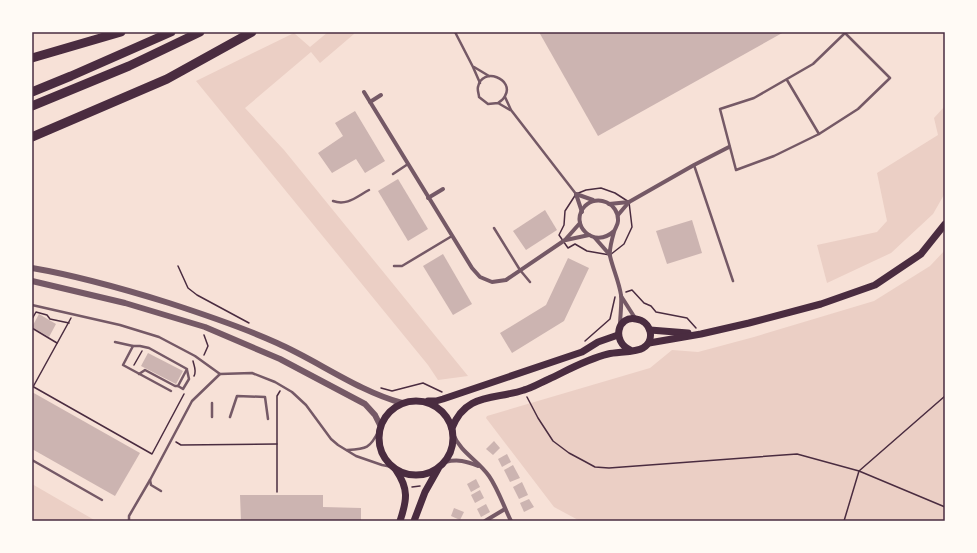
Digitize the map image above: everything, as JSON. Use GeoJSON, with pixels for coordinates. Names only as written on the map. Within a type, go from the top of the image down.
{"type":"FeatureCollection","features":[{"type":"Feature","properties":{"kind":"highway"},"geometry":{"type":"LineString","coordinates":[[32,58],[121,32]]}},
{"type":"Feature","properties":{"kind":"highway"},"geometry":{"type":"LineString","coordinates":[[32,92],[171,32]]}},
{"type":"Feature","properties":{"kind":"highway"},"geometry":{"type":"LineString","coordinates":[[32,106],[129,66],[200,32]]}},
{"type":"Feature","properties":{"kind":"highway"},"geometry":{"type":"LineString","coordinates":[[32,137],[167,79],[252,32]]}},
{"type":"Feature","properties":{"kind":"main road"},"geometry":{"type":"LineString","coordinates":[[649,343],[701,334],[749,323],[821,304],[875,285],[921,254],[945,224]]}},
{"type":"Feature","properties":{"kind":"main road"},"geometry":{"type":"LineString","coordinates":[[453,431],[457,418],[473,402],[481,398],[523,390],[586,362],[608,354],[639,350],[645,347],[649,343],[651,336],[650,330],[648,325],[643,321],[635,318],[624,322],[620,326],[618,335],[621,344],[630,350]]}},
{"type":"Feature","properties":{"kind":"main road"},"geometry":{"type":"LineString","coordinates":[[650,330],[701,334]]}},
{"type":"Feature","properties":{"kind":"main road"},"geometry":{"type":"LineString","coordinates":[[400,521],[406,500],[405,487],[402,479],[384,458],[379,446],[380,428],[387,414],[394,407],[411,400],[436,401],[443,399],[582,352],[598,342],[618,335]]}},
{"type":"Feature","properties":{"kind":"main road"},"geometry":{"type":"LineString","coordinates":[[414,521],[428,486],[451,451],[454,440],[453,431],[447,416],[439,408],[423,401]]}},
{"type":"Feature","properties":{"kind":"main road"},"geometry":{"type":"LineString","coordinates":[[394,468],[409,475],[426,474],[443,464]]}},
{"type":"Feature","properties":{"kind":"street"},"geometry":{"type":"LineString","coordinates":[[364,92],[428,198],[472,268],[480,277],[492,282],[506,280],[564,241],[580,222],[582,212],[585,207],[593,200]]}},
{"type":"Feature","properties":{"kind":"street"},"geometry":{"type":"LineString","coordinates":[[370,102],[381,95]]}},
{"type":"Feature","properties":{"kind":"street"},"geometry":{"type":"LineString","coordinates":[[618,216],[629,202],[729,147]]}},
{"type":"Feature","properties":{"kind":"street"},"geometry":{"type":"LineString","coordinates":[[428,198],[443,189]]}},
{"type":"Feature","properties":{"kind":"street"},"geometry":{"type":"LineString","coordinates":[[576,194],[609,204],[614,208],[618,216],[618,222],[614,231],[610,255],[621,295],[635,318]]}},
{"type":"Feature","properties":{"kind":"street"},"geometry":{"type":"LineString","coordinates":[[576,194],[582,212]]}},
{"type":"Feature","properties":{"kind":"street"},"geometry":{"type":"LineString","coordinates":[[609,204],[629,202]]}},
{"type":"Feature","properties":{"kind":"street"},"geometry":{"type":"LineString","coordinates":[[580,222],[583,230],[589,236],[595,238],[606,238],[614,231]]}},
{"type":"Feature","properties":{"kind":"street"},"geometry":{"type":"LineString","coordinates":[[564,241],[589,236]]}},
{"type":"Feature","properties":{"kind":"street"},"geometry":{"type":"LineString","coordinates":[[595,238],[610,255]]}},
{"type":"Feature","properties":{"kind":"street"},"geometry":{"type":"LineString","coordinates":[[32,268],[65,274],[130,291],[240,326],[279,344],[377,394],[402,403]]}},
{"type":"Feature","properties":{"kind":"street"},"geometry":{"type":"LineString","coordinates":[[32,281],[125,304],[205,327],[280,358],[358,399],[370,409],[380,428]]}},
{"type":"Feature","properties":{"kind":"street"},"geometry":{"type":"LineString","coordinates":[[620,326],[621,295]]}},
{"type":"Feature","properties":{"kind":"street"},"geometry":{"type":"LineString","coordinates":[[453,431],[457,442],[462,449],[482,467],[490,477],[511,521]]}},
{"type":"Feature","properties":{"kind":"street"},"geometry":{"type":"LineString","coordinates":[[443,464],[460,460],[482,467]]}},
{"type":"Feature","properties":{"kind":"street"},"geometry":{"type":"LineString","coordinates":[[485,521],[505,509]]}},
{"type":"Feature","properties":{"kind":"lane"},"geometry":{"type":"LineString","coordinates":[[455,32],[480,83]]}},
{"type":"Feature","properties":{"kind":"lane"},"geometry":{"type":"LineString","coordinates":[[845,33],[890,78],[858,108],[819,134],[774,156],[736,170],[720,109],[754,98],[787,80],[813,64],[845,33]]}},
{"type":"Feature","properties":{"kind":"lane"},"geometry":{"type":"LineString","coordinates":[[473,67],[489,76]]}},
{"type":"Feature","properties":{"kind":"lane"},"geometry":{"type":"LineString","coordinates":[[498,103],[505,97],[507,91],[506,84],[496,76],[489,76],[482,79],[478,87],[479,97],[488,104],[498,103],[511,110]]}},
{"type":"Feature","properties":{"kind":"lane"},"geometry":{"type":"LineString","coordinates":[[787,80],[819,134]]}},
{"type":"Feature","properties":{"kind":"lane"},"geometry":{"type":"LineString","coordinates":[[505,97],[511,110],[576,194]]}},
{"type":"Feature","properties":{"kind":"lane"},"geometry":{"type":"LineString","coordinates":[[393,174],[408,164]]}},
{"type":"Feature","properties":{"kind":"lane"},"geometry":{"type":"LineString","coordinates":[[694,165],[733,281]]}},
{"type":"Feature","properties":{"kind":"lane"},"geometry":{"type":"LineString","coordinates":[[333,201],[341,204],[352,200],[369,190]]}},
{"type":"Feature","properties":{"kind":"lane"},"geometry":{"type":"LineString","coordinates":[[494,228],[520,270],[530,282]]}},
{"type":"Feature","properties":{"kind":"lane"},"geometry":{"type":"LineString","coordinates":[[394,266],[402,266],[452,236]]}},
{"type":"Feature","properties":{"kind":"lane"},"geometry":{"type":"LineString","coordinates":[[32,305],[120,325],[160,337],[195,356],[220,374],[252,373],[283,386],[306,405],[331,439],[338,445],[356,456],[394,468]]}},
{"type":"Feature","properties":{"kind":"lane"},"geometry":{"type":"LineString","coordinates":[[115,342],[149,348],[187,369],[189,379],[183,389],[145,370],[139,374]]}},
{"type":"Feature","properties":{"kind":"lane"},"geometry":{"type":"LineString","coordinates":[[133,346],[123,365],[171,391]]}},
{"type":"Feature","properties":{"kind":"lane"},"geometry":{"type":"LineString","coordinates":[[178,386],[187,369]]}},
{"type":"Feature","properties":{"kind":"lane"},"geometry":{"type":"LineString","coordinates":[[129,521],[129,516],[192,402],[220,374]]}},
{"type":"Feature","properties":{"kind":"lane"},"geometry":{"type":"LineString","coordinates":[[230,417],[237,396],[265,397],[268,418]]}},
{"type":"Feature","properties":{"kind":"lane"},"geometry":{"type":"LineString","coordinates":[[212,403],[212,417]]}},
{"type":"Feature","properties":{"kind":"lane"},"geometry":{"type":"LineString","coordinates":[[347,450],[365,449],[375,439],[380,428]]}},
{"type":"Feature","properties":{"kind":"lane"},"geometry":{"type":"LineString","coordinates":[[32,460],[102,500]]}},
{"type":"Feature","properties":{"kind":"lane"},"geometry":{"type":"LineString","coordinates":[[150,480],[152,485],[162,491]]}},
{"type":"Feature","properties":{"kind":"path"},"geometry":{"type":"LineString","coordinates":[[564,241],[560,236],[564,225],[565,211],[576,194],[586,190],[601,188],[615,193],[629,202],[632,227],[624,244],[610,255],[587,251],[575,244]]}},
{"type":"Feature","properties":{"kind":"path"},"geometry":{"type":"LineString","coordinates":[[178,266],[188,288],[203,298],[251,324]]}},
{"type":"Feature","properties":{"kind":"path"},"geometry":{"type":"LineString","coordinates":[[585,341],[610,319],[615,297],[632,290],[644,303],[651,306],[656,312],[688,318],[701,334]]}},
{"type":"Feature","properties":{"kind":"path"},"geometry":{"type":"LineString","coordinates":[[32,319],[36,312],[47,315],[50,319],[68,323]]}},
{"type":"Feature","properties":{"kind":"path"},"geometry":{"type":"LineString","coordinates":[[73,314],[33,386],[152,454],[184,394]]}},
{"type":"Feature","properties":{"kind":"path"},"geometry":{"type":"LineString","coordinates":[[192,380],[195,373],[192,362],[198,352],[204,355],[208,346],[203,332],[205,327]]}},
{"type":"Feature","properties":{"kind":"path"},"geometry":{"type":"LineString","coordinates":[[32,328],[58,343]]}},
{"type":"Feature","properties":{"kind":"path"},"geometry":{"type":"LineString","coordinates":[[132,369],[143,349],[140,348],[140,346]]}},
{"type":"Feature","properties":{"kind":"path"},"geometry":{"type":"LineString","coordinates":[[379,387],[392,391],[423,383],[447,394]]}},
{"type":"Feature","properties":{"kind":"path"},"geometry":{"type":"LineString","coordinates":[[277,492],[277,396],[283,386]]}},
{"type":"Feature","properties":{"kind":"path"},"geometry":{"type":"LineString","coordinates":[[523,390],[538,418],[554,441],[569,453],[595,466],[609,468],[797,454],[859,471],[945,507]]}},
{"type":"Feature","properties":{"kind":"path"},"geometry":{"type":"LineString","coordinates":[[844,521],[859,471],[945,396]]}},
{"type":"Feature","properties":{"kind":"path"},"geometry":{"type":"LineString","coordinates":[[162,435],[181,445],[278,444]]}},
{"type":"Feature","properties":{"kind":"path"},"geometry":{"type":"LineString","coordinates":[[405,487],[428,486]]}},
{"type":"Feature","properties":{"kind":"shaded area"},"geometry":{"type":"Polygon","coordinates":[[[328,32],[353,32],[354,34],[320,63],[311,52],[245,108],[284,150],[468,376],[438,380],[428,365],[196,81],[294,33],[310,47],[328,32]]]}},
{"type":"Feature","properties":{"kind":"shaded area"},"geometry":{"type":"Polygon","coordinates":[[[945,106],[945,193],[933,214],[891,253],[827,283],[817,245],[877,232],[887,221],[877,173],[938,135],[934,118],[945,106]]]}},
{"type":"Feature","properties":{"kind":"shaded area"},"geometry":{"type":"Polygon","coordinates":[[[945,250],[945,521],[580,521],[554,507],[486,418],[487,416],[650,368],[672,350],[698,352],[874,301],[930,266],[945,250]]]}},
{"type":"Feature","properties":{"kind":"shaded area"},"geometry":{"type":"Polygon","coordinates":[[[32,484],[96,521],[32,520],[32,484]]]}},
{"type":"Feature","properties":{"kind":"building"},"geometry":{"type":"Polygon","coordinates":[[[539,32],[784,32],[598,136],[539,32]]]}},
{"type":"Feature","properties":{"kind":"building"},"geometry":{"type":"Polygon","coordinates":[[[355,111],[385,161],[365,173],[356,159],[332,173],[318,153],[343,136],[335,123],[355,111]]]}},
{"type":"Feature","properties":{"kind":"building"},"geometry":{"type":"Polygon","coordinates":[[[398,179],[428,229],[408,241],[378,191],[398,179]]]}},
{"type":"Feature","properties":{"kind":"building"},"geometry":{"type":"Polygon","coordinates":[[[545,210],[557,230],[526,250],[513,231],[545,210]]]}},
{"type":"Feature","properties":{"kind":"building"},"geometry":{"type":"Polygon","coordinates":[[[692,220],[702,253],[667,264],[656,231],[692,220]]]}},
{"type":"Feature","properties":{"kind":"building"},"geometry":{"type":"Polygon","coordinates":[[[443,254],[472,304],[453,315],[423,266],[443,254]]]}},
{"type":"Feature","properties":{"kind":"building"},"geometry":{"type":"Polygon","coordinates":[[[568,258],[589,268],[564,321],[512,353],[500,333],[546,305],[568,258]]]}},
{"type":"Feature","properties":{"kind":"building"},"geometry":{"type":"Polygon","coordinates":[[[39,314],[56,324],[49,337],[32,327],[39,314]]]}},
{"type":"Feature","properties":{"kind":"building"},"geometry":{"type":"Polygon","coordinates":[[[148,353],[183,371],[176,384],[141,366],[148,353]]]}},
{"type":"Feature","properties":{"kind":"building"},"geometry":{"type":"Polygon","coordinates":[[[32,392],[140,453],[115,496],[32,449],[32,392]]]}},
{"type":"Feature","properties":{"kind":"building"},"geometry":{"type":"Polygon","coordinates":[[[494,441],[500,448],[493,455],[486,449],[494,441]]]}},
{"type":"Feature","properties":{"kind":"building"},"geometry":{"type":"Polygon","coordinates":[[[507,454],[511,462],[502,467],[498,459],[507,454]]]}},
{"type":"Feature","properties":{"kind":"building"},"geometry":{"type":"Polygon","coordinates":[[[513,465],[520,478],[510,482],[504,470],[513,465]]]}},
{"type":"Feature","properties":{"kind":"building"},"geometry":{"type":"Polygon","coordinates":[[[476,479],[480,487],[471,492],[467,484],[476,479]]]}},
{"type":"Feature","properties":{"kind":"building"},"geometry":{"type":"Polygon","coordinates":[[[522,482],[528,495],[519,499],[513,487],[522,482]]]}},
{"type":"Feature","properties":{"kind":"building"},"geometry":{"type":"Polygon","coordinates":[[[480,490],[484,498],[475,503],[471,495],[480,490]]]}},
{"type":"Feature","properties":{"kind":"building"},"geometry":{"type":"Polygon","coordinates":[[[240,495],[323,495],[323,507],[361,508],[361,521],[241,521],[240,495]]]}},
{"type":"Feature","properties":{"kind":"building"},"geometry":{"type":"Polygon","coordinates":[[[529,499],[534,507],[524,512],[520,503],[529,499]]]}},
{"type":"Feature","properties":{"kind":"building"},"geometry":{"type":"Polygon","coordinates":[[[486,504],[490,512],[481,517],[477,509],[486,504]]]}},
{"type":"Feature","properties":{"kind":"building"},"geometry":{"type":"Polygon","coordinates":[[[454,508],[464,512],[460,520],[451,516],[454,508]]]}}]}
